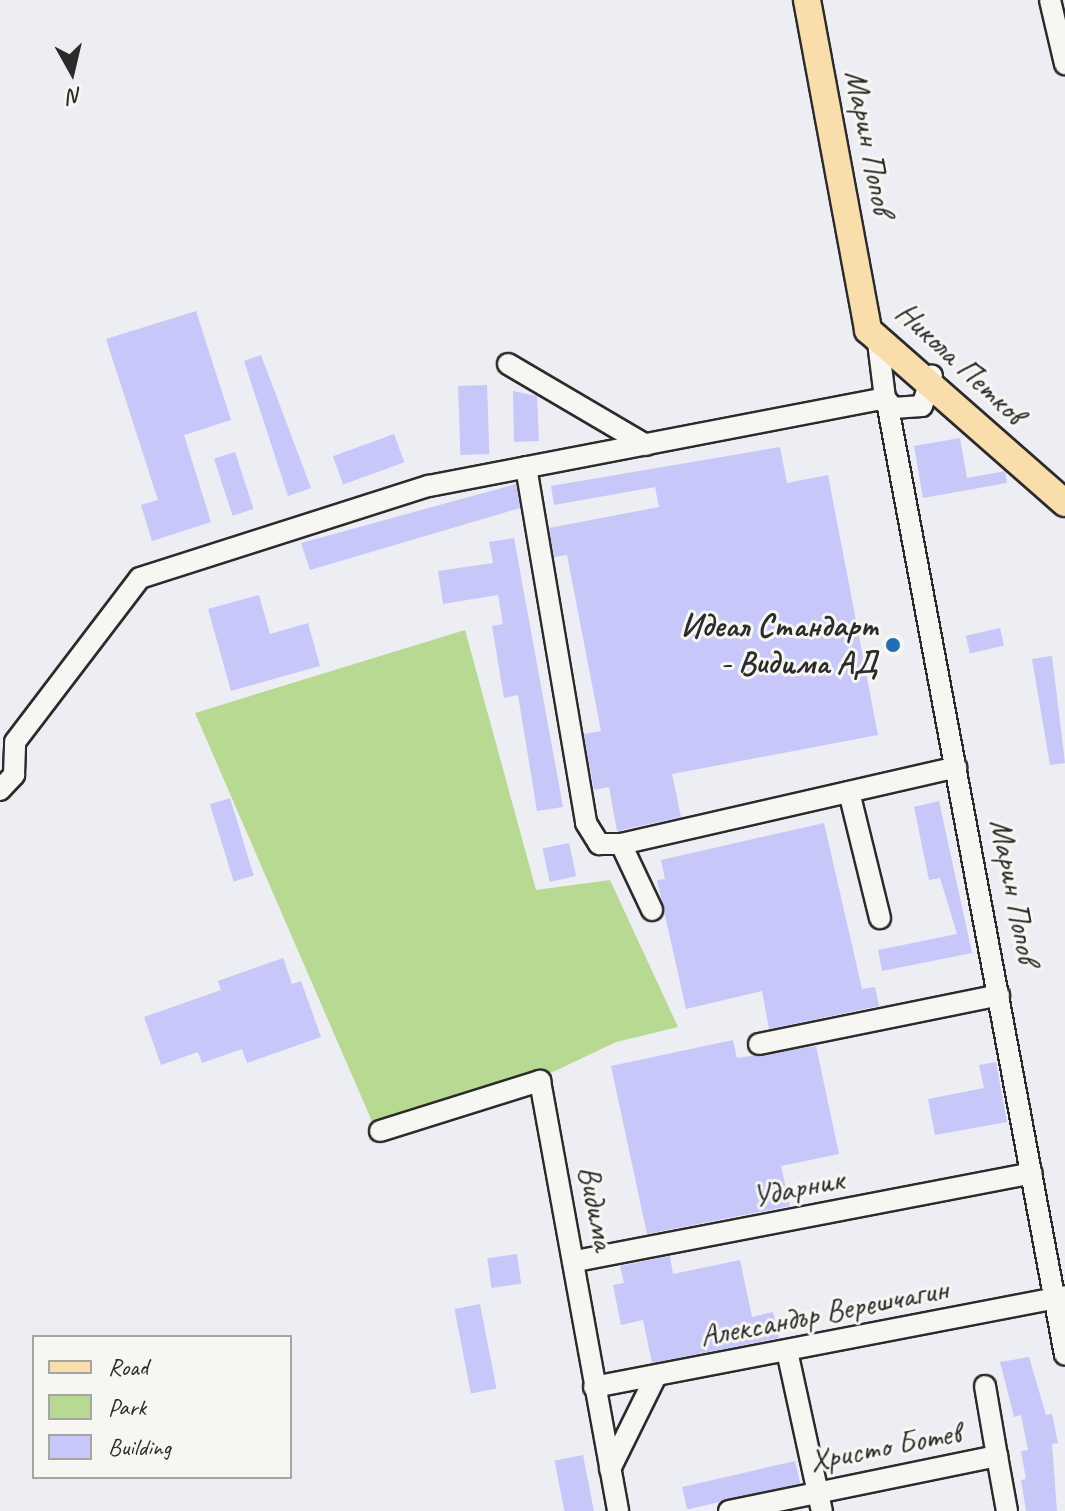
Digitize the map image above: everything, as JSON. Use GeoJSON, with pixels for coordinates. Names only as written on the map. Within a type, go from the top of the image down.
{"type":"FeatureCollection","features":[{"type":"Feature","properties":{"kind":"main road","name":"Марин Попов"},"geometry":{"type":"LineString","coordinates":[[807,0],[864,297]]}},
{"type":"Feature","properties":{"kind":"main road","name":"Никола Петков"},"geometry":{"type":"LineString","coordinates":[[864,297],[868,330],[906,381],[986,420],[1065,503]]}},
{"type":"Feature","properties":{"kind":"main road","name":"Никола Петков"},"geometry":{"type":"LineString","coordinates":[[864,297],[906,381]]}},
{"type":"Feature","properties":{"kind":"street"},"geometry":{"type":"LineString","coordinates":[[1050,0],[1065,64]]}},
{"type":"Feature","properties":{"kind":"street"},"geometry":{"type":"LineString","coordinates":[[508,364],[646,445]]}},
{"type":"Feature","properties":{"kind":"street"},"geometry":{"type":"LineString","coordinates":[[0,790],[14,775],[15,742],[140,578],[429,486],[646,445],[906,381],[922,406],[914,409],[894,441]]}},
{"type":"Feature","properties":{"kind":"street","name":"Марин Попов"},"geometry":{"type":"LineString","coordinates":[[906,381],[894,441],[1032,1173],[1060,1297],[1065,1355]]}},
{"type":"Feature","properties":{"kind":"street"},"geometry":{"type":"LineString","coordinates":[[526,467],[586,823],[599,844],[621,844],[956,767]]}},
{"type":"Feature","properties":{"kind":"street"},"geometry":{"type":"LineString","coordinates":[[849,792],[880,918]]}},
{"type":"Feature","properties":{"kind":"street"},"geometry":{"type":"LineString","coordinates":[[621,844],[652,910]]}},
{"type":"Feature","properties":{"kind":"street"},"geometry":{"type":"LineString","coordinates":[[759,1044],[999,995]]}},
{"type":"Feature","properties":{"kind":"street","name":"Видима"},"geometry":{"type":"LineString","coordinates":[[380,1131],[540,1081],[576,1261],[594,1387],[618,1511]]}},
{"type":"Feature","properties":{"kind":"street","name":"Ударник"},"geometry":{"type":"LineString","coordinates":[[576,1261],[1032,1173]]}},
{"type":"Feature","properties":{"kind":"street","name":"Александър Верешчагин"},"geometry":{"type":"LineString","coordinates":[[594,1387],[1060,1297]]}},
{"type":"Feature","properties":{"kind":"street"},"geometry":{"type":"LineString","coordinates":[[787,1351],[822,1511]]}},
{"type":"Feature","properties":{"kind":"street"},"geometry":{"type":"LineString","coordinates":[[610,1469],[656,1376]]}},
{"type":"Feature","properties":{"kind":"street"},"geometry":{"type":"LineString","coordinates":[[985,1386],[997,1456]]}},
{"type":"Feature","properties":{"kind":"street","name":"Христо Ботев"},"geometry":{"type":"LineString","coordinates":[[729,1511],[819,1490],[997,1456],[1007,1511]]}},
{"type":"Feature","properties":{"kind":"green space"},"geometry":{"type":"Polygon","coordinates":[[[465,630],[536,890],[610,880],[678,1027],[616,1042],[555,1071],[374,1126],[195,713],[465,630]]]}},
{"type":"Feature","properties":{"kind":"building"},"geometry":{"type":"Polygon","coordinates":[[[196,311],[231,420],[184,435],[211,522],[152,541],[141,505],[158,500],[106,339],[196,311]]]}},
{"type":"Feature","properties":{"kind":"building"},"geometry":{"type":"Polygon","coordinates":[[[261,355],[311,488],[288,496],[244,361],[261,355]]]}},
{"type":"Feature","properties":{"kind":"building"},"geometry":{"type":"Polygon","coordinates":[[[487,385],[489,454],[460,455],[458,386],[487,385]]]}},
{"type":"Feature","properties":{"kind":"building"},"geometry":{"type":"Polygon","coordinates":[[[513,391],[537,396],[539,441],[514,442],[513,391]]]}},
{"type":"Feature","properties":{"kind":"building"},"geometry":{"type":"Polygon","coordinates":[[[394,434],[404,462],[343,484],[333,456],[394,434]]]}},
{"type":"Feature","properties":{"kind":"building"},"geometry":{"type":"Polygon","coordinates":[[[960,438],[967,478],[1005,471],[1007,483],[923,498],[914,446],[960,438]]]}},
{"type":"Feature","properties":{"kind":"building"},"geometry":{"type":"Polygon","coordinates":[[[780,447],[787,483],[828,475],[878,735],[672,774],[681,817],[617,831],[609,787],[594,790],[584,734],[601,731],[567,555],[554,557],[549,528],[659,507],[655,487],[554,505],[551,486],[780,447]]]}},
{"type":"Feature","properties":{"kind":"building"},"geometry":{"type":"Polygon","coordinates":[[[235,452],[254,509],[233,516],[214,459],[235,452]]]}},
{"type":"Feature","properties":{"kind":"building"},"geometry":{"type":"Polygon","coordinates":[[[516,484],[520,508],[310,570],[301,543],[516,484]]]}},
{"type":"Feature","properties":{"kind":"building"},"geometry":{"type":"Polygon","coordinates":[[[514,538],[563,807],[537,811],[518,695],[504,698],[492,626],[503,624],[498,595],[443,604],[438,571],[493,563],[489,542],[514,538]]]}},
{"type":"Feature","properties":{"kind":"building"},"geometry":{"type":"Polygon","coordinates":[[[259,595],[270,634],[308,623],[320,666],[231,691],[208,609],[259,595]]]}},
{"type":"Feature","properties":{"kind":"building"},"geometry":{"type":"Polygon","coordinates":[[[1000,628],[1004,646],[970,653],[966,636],[1000,628]]]}},
{"type":"Feature","properties":{"kind":"building"},"geometry":{"type":"Polygon","coordinates":[[[1052,656],[1065,763],[1050,765],[1032,659],[1052,656]]]}},
{"type":"Feature","properties":{"kind":"building"},"geometry":{"type":"Polygon","coordinates":[[[230,798],[254,875],[234,882],[210,804],[230,798]]]}},
{"type":"Feature","properties":{"kind":"building"},"geometry":{"type":"Polygon","coordinates":[[[939,801],[972,953],[882,971],[878,950],[957,934],[940,878],[929,880],[914,807],[939,801]]]}},
{"type":"Feature","properties":{"kind":"building"},"geometry":{"type":"Polygon","coordinates":[[[824,823],[862,989],[875,987],[879,1006],[769,1029],[762,991],[686,1009],[657,880],[665,879],[661,860],[824,823]]]}},
{"type":"Feature","properties":{"kind":"building"},"geometry":{"type":"Polygon","coordinates":[[[569,843],[576,876],[550,882],[543,849],[569,843]]]}},
{"type":"Feature","properties":{"kind":"building"},"geometry":{"type":"Polygon","coordinates":[[[283,958],[292,984],[301,981],[321,1037],[247,1063],[242,1049],[202,1063],[198,1052],[161,1065],[144,1017],[221,990],[218,981],[283,958]]]}},
{"type":"Feature","properties":{"kind":"building"},"geometry":{"type":"Polygon","coordinates":[[[733,1040],[737,1058],[816,1046],[839,1154],[781,1166],[790,1206],[647,1234],[611,1066],[733,1040]]]}},
{"type":"Feature","properties":{"kind":"building"},"geometry":{"type":"Polygon","coordinates":[[[996,1062],[1007,1122],[935,1135],[928,1099],[984,1088],[979,1065],[996,1062]]]}},
{"type":"Feature","properties":{"kind":"building"},"geometry":{"type":"Polygon","coordinates":[[[517,1254],[521,1284],[491,1288],[487,1258],[517,1254]]]}},
{"type":"Feature","properties":{"kind":"building"},"geometry":{"type":"Polygon","coordinates":[[[670,1256],[673,1274],[740,1260],[752,1317],[773,1312],[779,1338],[652,1363],[643,1320],[621,1325],[613,1285],[624,1283],[620,1266],[670,1256]]]}},
{"type":"Feature","properties":{"kind":"building"},"geometry":{"type":"Polygon","coordinates":[[[480,1304],[496,1388],[471,1393],[454,1309],[480,1304]]]}},
{"type":"Feature","properties":{"kind":"building"},"geometry":{"type":"Polygon","coordinates":[[[1029,1357],[1046,1415],[1052,1414],[1058,1443],[1052,1444],[1057,1511],[1026,1511],[1021,1480],[1026,1479],[1021,1451],[1028,1450],[1021,1415],[1014,1417],[1000,1362],[1029,1357]]]}},
{"type":"Feature","properties":{"kind":"building"},"geometry":{"type":"Polygon","coordinates":[[[583,1455],[594,1511],[564,1511],[555,1461],[583,1455]]]}},
{"type":"Feature","properties":{"kind":"building"},"geometry":{"type":"Polygon","coordinates":[[[795,1461],[800,1483],[687,1510],[682,1487],[795,1461]]]}},
{"type":"Feature","properties":{"kind":"place","name":"Идеал Стандарт - Видима АД"},"geometry":{"type":"Point","coordinates":[893,645]}}]}
